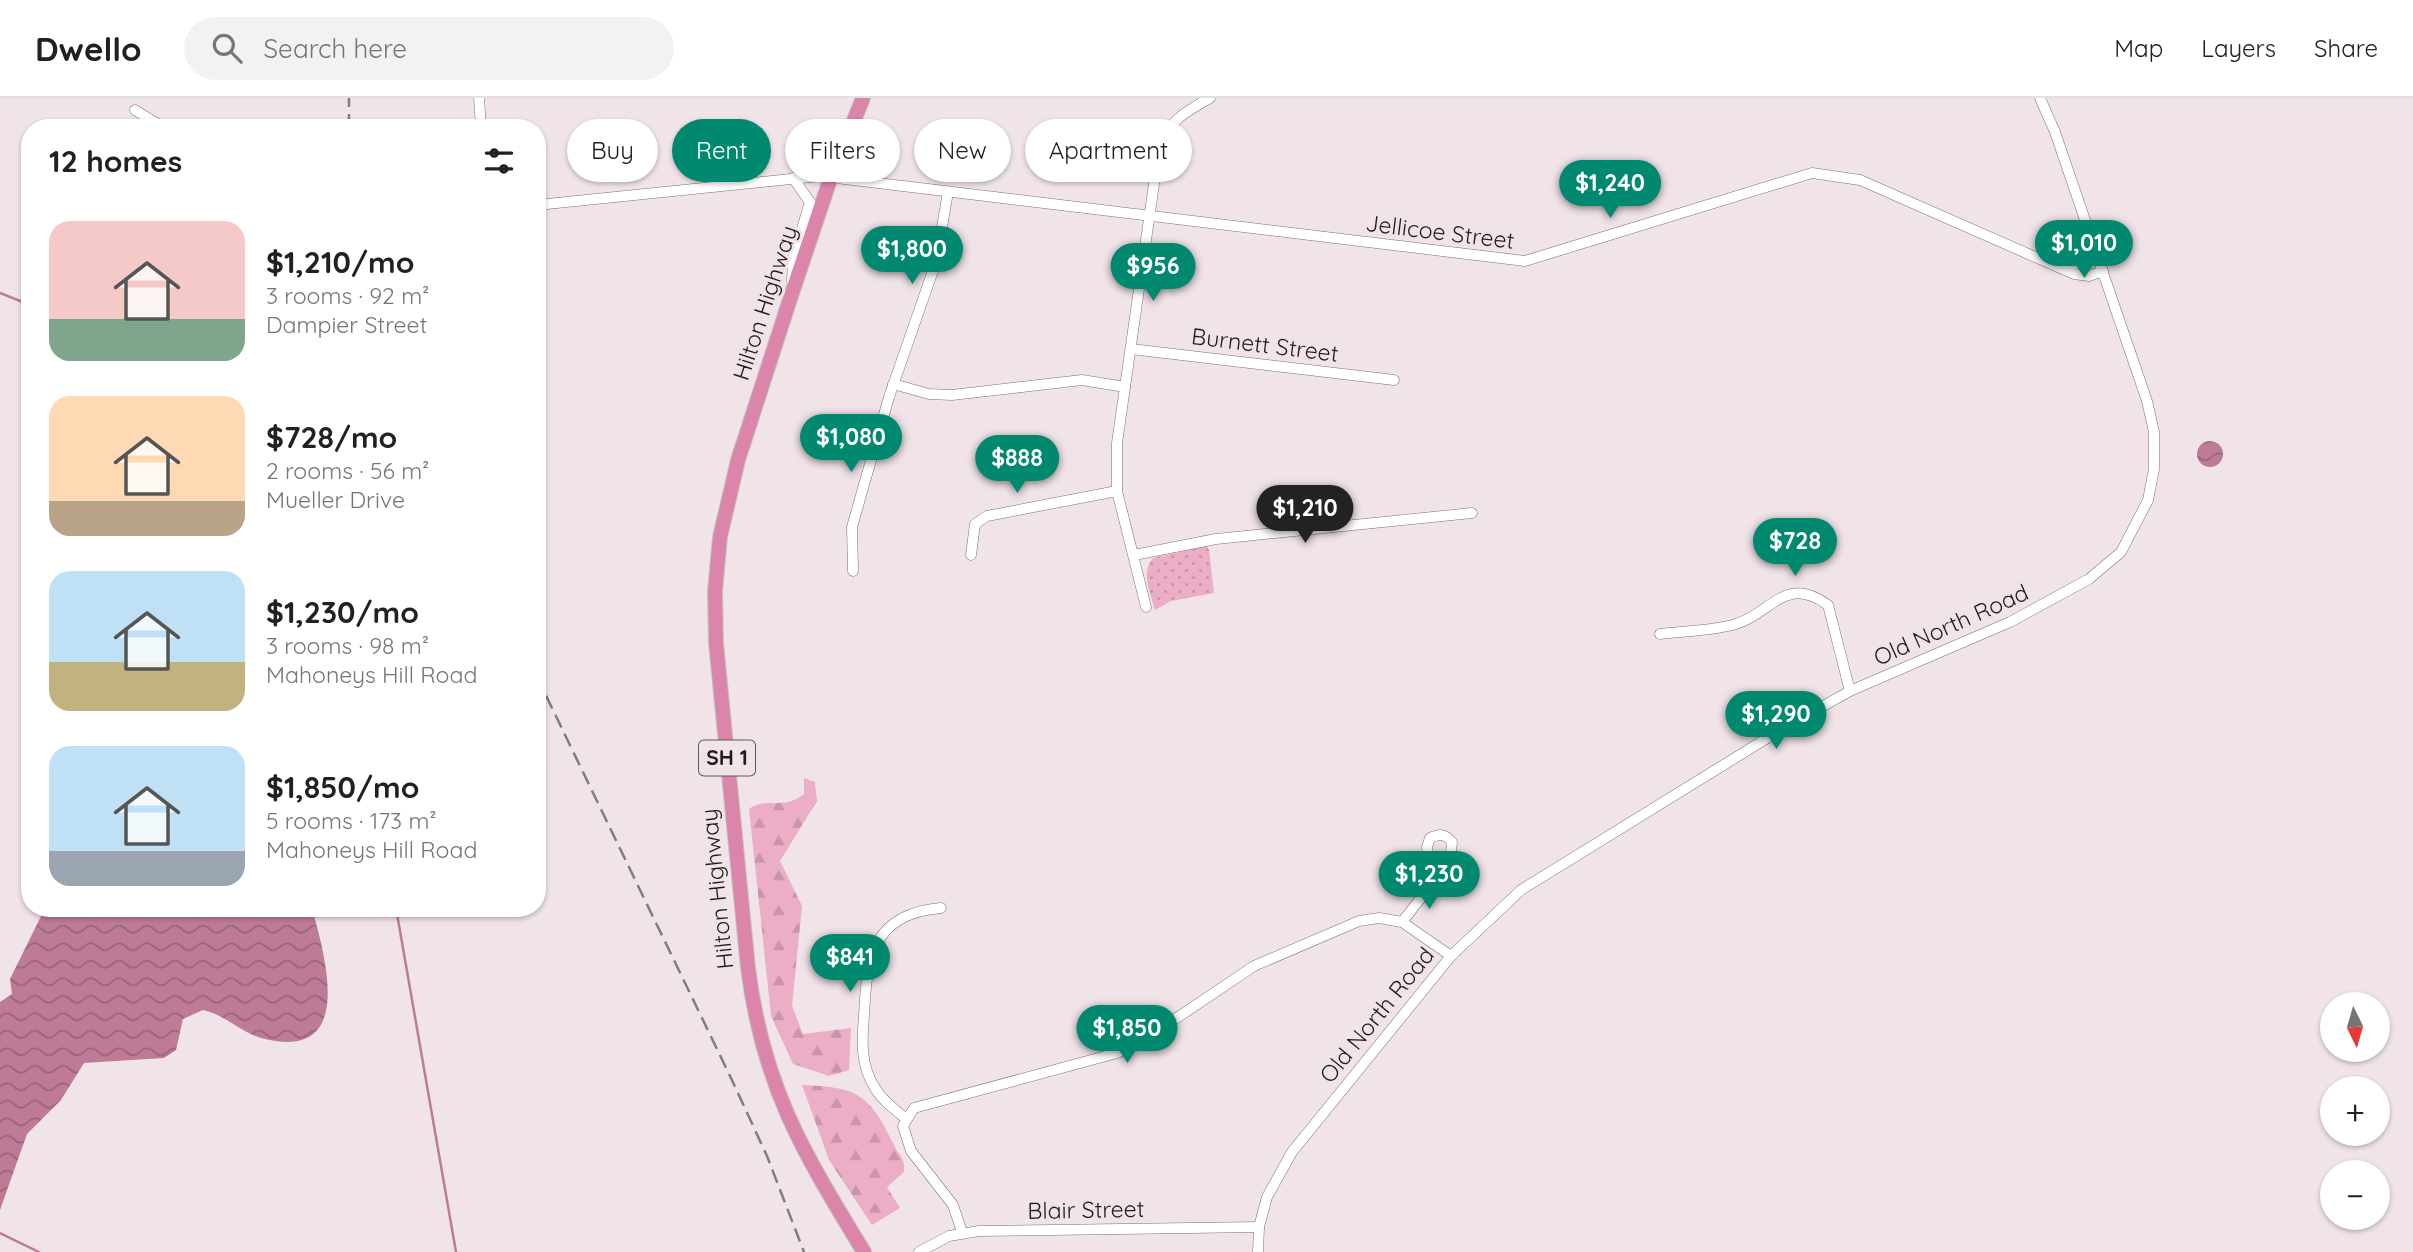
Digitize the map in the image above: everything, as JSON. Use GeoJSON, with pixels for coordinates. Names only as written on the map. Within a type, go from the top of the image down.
{"type":"FeatureCollection","features":[{"type":"Feature","properties":{"kind":"highway","name":"SH 1"},"geometry":{"type":"LineString","coordinates":[[854,119],[863,98]]}},
{"type":"Feature","properties":{"kind":"highway","name":"Hilton Highway"},"geometry":{"type":"LineString","coordinates":[[829,182],[738,460],[725,511],[717,564],[716,643],[748,968],[762,1047],[789,1124],[864,1252]]}},
{"type":"Feature","properties":{"kind":"street"},"geometry":{"type":"LineString","coordinates":[[479,98],[480,119]]}},
{"type":"Feature","properties":{"kind":"street"},"geometry":{"type":"LineString","coordinates":[[1146,607],[1117,491],[1117,443],[1147,217],[1159,149],[1166,130],[1178,116],[1210,98]]}},
{"type":"Feature","properties":{"kind":"street","name":"Old North Road"},"geometry":{"type":"LineString","coordinates":[[1258,1252],[1259,1227],[1275,1179],[1292,1152],[1451,956],[1521,890],[1777,732],[1850,691],[2010,622],[2089,579],[2121,552],[2148,500],[2154,469],[2154,432],[2147,401],[2103,271],[2055,132],[2040,98]]}},
{"type":"Feature","properties":{"kind":"street"},"geometry":{"type":"LineString","coordinates":[[135,110],[150,119]]}},
{"type":"Feature","properties":{"kind":"street","name":"Jellicoe Street"},"geometry":{"type":"LineString","coordinates":[[869,182],[1525,261],[1812,173],[1833,174],[1860,180],[2081,276],[2103,271]]}},
{"type":"Feature","properties":{"kind":"street","name":"Jellicoe Street"},"geometry":{"type":"LineString","coordinates":[[546,204],[785,179]]}},
{"type":"Feature","properties":{"kind":"street"},"geometry":{"type":"LineString","coordinates":[[792,293],[793,259],[810,202],[796,182]]}},
{"type":"Feature","properties":{"kind":"street"},"geometry":{"type":"LineString","coordinates":[[853,571],[852,527],[893,384],[936,262],[948,192]]}},
{"type":"Feature","properties":{"kind":"street"},"geometry":{"type":"LineString","coordinates":[[2061,266],[2081,264],[2098,258]]}},
{"type":"Feature","properties":{"kind":"street","name":"Burnett Street"},"geometry":{"type":"LineString","coordinates":[[1131,349],[1394,380]]}},
{"type":"Feature","properties":{"kind":"street"},"geometry":{"type":"LineString","coordinates":[[893,384],[929,394],[952,395],[1082,380],[1125,387]]}},
{"type":"Feature","properties":{"kind":"street"},"geometry":{"type":"LineString","coordinates":[[971,555],[975,524],[987,516],[1117,491]]}},
{"type":"Feature","properties":{"kind":"street"},"geometry":{"type":"LineString","coordinates":[[1133,555],[1216,539],[1472,513]]}},
{"type":"Feature","properties":{"kind":"street"},"geometry":{"type":"LineString","coordinates":[[1660,634],[1737,624],[1784,595],[1802,593],[1828,605],[1850,691]]}},
{"type":"Feature","properties":{"kind":"street"},"geometry":{"type":"LineString","coordinates":[[1402,922],[1432,884],[1450,861],[1452,842],[1446,836],[1438,834],[1430,838],[1427,847],[1432,884]]}},
{"type":"Feature","properties":{"kind":"street"},"geometry":{"type":"LineString","coordinates":[[905,1118],[875,1088],[862,1057],[869,960],[885,931],[901,919],[917,912],[941,908]]}},
{"type":"Feature","properties":{"kind":"street"},"geometry":{"type":"LineString","coordinates":[[962,1232],[953,1205],[906,1143],[903,1126],[905,1118],[921,1104],[1003,1085],[1135,1045],[1254,966],[1340,928],[1379,918],[1402,922],[1451,956]]}},
{"type":"Feature","properties":{"kind":"street","name":"Blair Street"},"geometry":{"type":"LineString","coordinates":[[919,1252],[962,1232],[1259,1227]]}},
{"type":"Feature","properties":{"kind":"green space"},"geometry":{"type":"Polygon","coordinates":[[[1206,546],[1209,550],[1214,593],[1171,601],[1155,610],[1147,576],[1153,558],[1206,546]]]}},
{"type":"Feature","properties":{"kind":"green space"},"geometry":{"type":"Polygon","coordinates":[[[804,778],[815,782],[817,801],[780,861],[802,906],[792,1006],[803,1034],[851,1028],[849,1070],[829,1076],[793,1064],[771,1016],[749,809],[755,805],[796,799],[804,794],[804,778]]]}},
{"type":"Feature","properties":{"kind":"green space"},"geometry":{"type":"Polygon","coordinates":[[[802,1085],[848,1091],[868,1103],[876,1113],[904,1164],[904,1172],[887,1187],[900,1208],[872,1225],[829,1160],[802,1085]]]}},
{"type":"Feature","properties":{"kind":"water"},"geometry":{"type":"Polygon","coordinates":[[[2210,441],[2219,445],[2223,454],[2219,463],[2210,467],[2201,463],[2197,454],[2201,445],[2210,441]]]}},
{"type":"Feature","properties":{"kind":"water"},"geometry":{"type":"Polygon","coordinates":[[[41,917],[314,917],[327,976],[327,1000],[323,1020],[313,1035],[294,1042],[257,1037],[203,1010],[183,1019],[176,1050],[164,1058],[84,1063],[61,1100],[27,1134],[0,1210],[0,1002],[12,994],[10,979],[41,917]]]}},
{"type":"Feature","properties":{"kind":"waterway"},"geometry":{"type":"LineString","coordinates":[[0,293],[21,301]]}},
{"type":"Feature","properties":{"kind":"waterway"},"geometry":{"type":"LineString","coordinates":[[398,917],[456,1252]]}},
{"type":"Feature","properties":{"kind":"waterway"},"geometry":{"type":"LineString","coordinates":[[0,1233],[39,1252]]}},
{"type":"Feature","properties":{"kind":"railway"},"geometry":{"type":"LineString","coordinates":[[349,98],[349,119]]}},
{"type":"Feature","properties":{"kind":"railway"},"geometry":{"type":"LineString","coordinates":[[546,696],[731,1078],[767,1156],[804,1252]]}}]}
